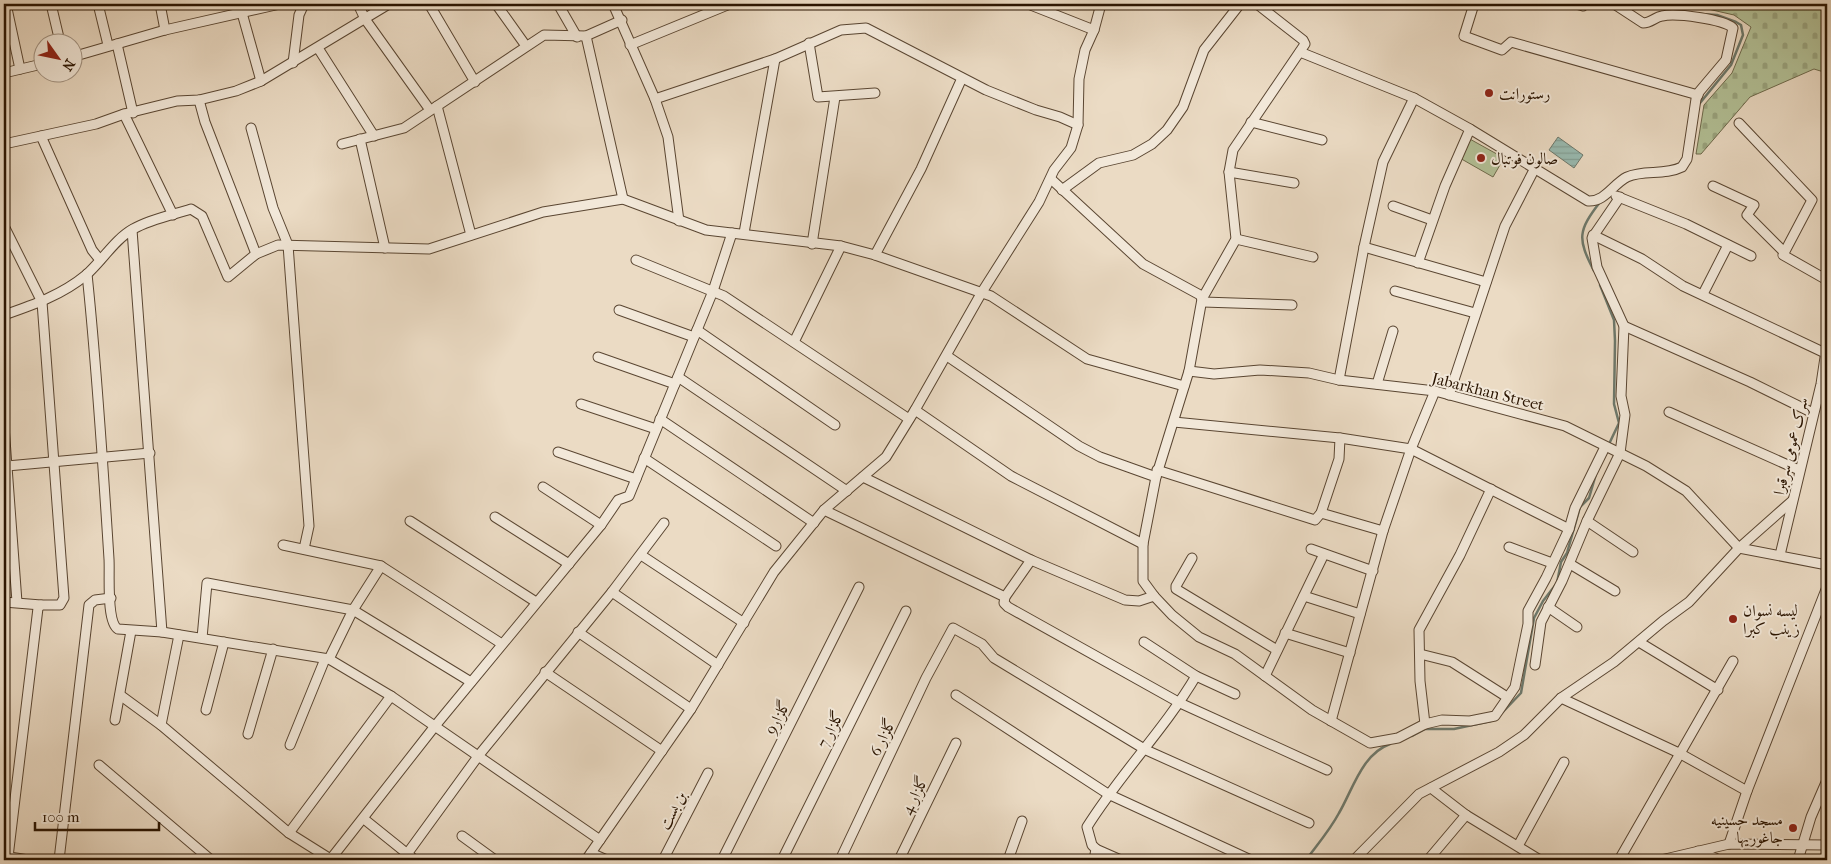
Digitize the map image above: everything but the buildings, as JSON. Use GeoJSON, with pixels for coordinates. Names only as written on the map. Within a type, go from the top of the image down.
{"type":"FeatureCollection","features":[{"type":"Feature","properties":{"kind":"street"},"geometry":{"type":"LineString","coordinates":[[6,4],[20,69]]}},
{"type":"Feature","properties":{"kind":"street"},"geometry":{"type":"LineString","coordinates":[[51,4],[58,32]]}},
{"type":"Feature","properties":{"kind":"street"},"geometry":{"type":"LineString","coordinates":[[98,4],[112,45],[128,114],[173,215]]}},
{"type":"Feature","properties":{"kind":"street"},"geometry":{"type":"LineString","coordinates":[[160,4],[165,30]]}},
{"type":"Feature","properties":{"kind":"street"},"geometry":{"type":"LineString","coordinates":[[82,54],[165,30],[280,4]]}},
{"type":"Feature","properties":{"kind":"street"},"geometry":{"type":"LineString","coordinates":[[292,62],[299,15],[304,4]]}},
{"type":"Feature","properties":{"kind":"street"},"geometry":{"type":"LineString","coordinates":[[358,4],[365,19],[433,108],[471,235]]}},
{"type":"Feature","properties":{"kind":"street"},"geometry":{"type":"LineString","coordinates":[[4,144],[96,124],[176,101],[199,100],[236,91],[261,81],[390,4]]}},
{"type":"Feature","properties":{"kind":"street"},"geometry":{"type":"LineString","coordinates":[[429,4],[475,82]]}},
{"type":"Feature","properties":{"kind":"street"},"geometry":{"type":"LineString","coordinates":[[496,4],[526,46]]}},
{"type":"Feature","properties":{"kind":"street"},"geometry":{"type":"LineString","coordinates":[[558,4],[581,36],[623,199]]}},
{"type":"Feature","properties":{"kind":"street"},"geometry":{"type":"LineString","coordinates":[[613,4],[622,20],[630,45],[655,99],[668,137],[679,221]]}},
{"type":"Feature","properties":{"kind":"street"},"geometry":{"type":"LineString","coordinates":[[630,45],[730,4]]}},
{"type":"Feature","properties":{"kind":"street"},"geometry":{"type":"LineString","coordinates":[[1028,4],[1094,30]]}},
{"type":"Feature","properties":{"kind":"street"},"geometry":{"type":"LineString","coordinates":[[607,860],[589,857],[691,709],[774,572],[824,510],[886,457],[947,356],[982,292],[1039,202],[1054,170],[1071,148],[1078,125],[1079,79],[1085,50],[1094,30],[1101,4]]}},
{"type":"Feature","properties":{"kind":"street"},"geometry":{"type":"LineString","coordinates":[[1062,190],[1099,163],[1133,155],[1152,144],[1167,130],[1183,107],[1204,50],[1240,4]]}},
{"type":"Feature","properties":{"kind":"street"},"geometry":{"type":"LineString","coordinates":[[1257,4],[1305,42],[1233,150],[1229,172],[1236,239],[1202,301],[1189,371],[1156,473],[1143,544],[1143,581],[1154,596],[1172,616],[1199,637],[1235,654],[1312,710],[1370,743],[1398,738],[1425,724],[1442,720],[1470,721],[1495,716],[1515,687],[1527,635],[1528,611],[1569,529],[1575,508],[1605,447]]}},
{"type":"Feature","properties":{"kind":"street"},"geometry":{"type":"LineString","coordinates":[[1474,4],[1464,36],[1502,50],[1511,42],[1698,95]]}},
{"type":"Feature","properties":{"kind":"street"},"geometry":{"type":"LineString","coordinates":[[1576,4],[1583,6],[1585,4]]}},
{"type":"Feature","properties":{"kind":"street"},"geometry":{"type":"LineString","coordinates":[[1300,52],[1414,98],[1470,129],[1534,170],[1588,201],[1595,202],[1626,178],[1637,173],[1663,173],[1682,167],[1687,159],[1698,95],[1726,60],[1733,28],[1716,19],[1662,16],[1648,23],[1643,23],[1614,4]]}},
{"type":"Feature","properties":{"kind":"street"},"geometry":{"type":"LineString","coordinates":[[242,13],[261,81]]}},
{"type":"Feature","properties":{"kind":"street"},"geometry":{"type":"LineString","coordinates":[[342,144],[404,128],[544,35],[581,36],[622,20]]}},
{"type":"Feature","properties":{"kind":"street"},"geometry":{"type":"LineString","coordinates":[[655,99],[775,58],[842,30],[866,28],[986,90],[1078,125]]}},
{"type":"Feature","properties":{"kind":"street"},"geometry":{"type":"LineString","coordinates":[[809,43],[818,97],[875,93]]}},
{"type":"Feature","properties":{"kind":"street"},"geometry":{"type":"LineString","coordinates":[[318,48],[374,136]]}},
{"type":"Feature","properties":{"kind":"street"},"geometry":{"type":"LineString","coordinates":[[744,233],[775,58]]}},
{"type":"Feature","properties":{"kind":"street"},"geometry":{"type":"LineString","coordinates":[[4,73],[32,66]]}},
{"type":"Feature","properties":{"kind":"street"},"geometry":{"type":"LineString","coordinates":[[875,254],[921,168],[962,78]]}},
{"type":"Feature","properties":{"kind":"street"},"geometry":{"type":"LineString","coordinates":[[812,244],[835,97]]}},
{"type":"Feature","properties":{"kind":"street"},"geometry":{"type":"LineString","coordinates":[[1339,380],[1364,247],[1385,154],[1414,98]]}},
{"type":"Feature","properties":{"kind":"street"},"geometry":{"type":"LineString","coordinates":[[199,100],[205,122],[256,254]]}},
{"type":"Feature","properties":{"kind":"street"},"geometry":{"type":"LineString","coordinates":[[1251,122],[1322,140]]}},
{"type":"Feature","properties":{"kind":"street"},"geometry":{"type":"LineString","coordinates":[[1739,123],[1812,200],[1784,252]]}},
{"type":"Feature","properties":{"kind":"street"},"geometry":{"type":"LineString","coordinates":[[252,128],[273,208],[288,246],[309,526],[304,550]]}},
{"type":"Feature","properties":{"kind":"street"},"geometry":{"type":"LineString","coordinates":[[1418,263],[1432,220],[1470,129]]}},
{"type":"Feature","properties":{"kind":"street"},"geometry":{"type":"LineString","coordinates":[[41,136],[92,250],[100,260]]}},
{"type":"Feature","properties":{"kind":"street"},"geometry":{"type":"LineString","coordinates":[[360,140],[385,248]]}},
{"type":"Feature","properties":{"kind":"street"},"geometry":{"type":"LineString","coordinates":[[1448,395],[1505,226],[1534,170]]}},
{"type":"Feature","properties":{"kind":"street"},"geometry":{"type":"LineString","coordinates":[[1229,172],[1294,184]]}},
{"type":"Feature","properties":{"kind":"street"},"geometry":{"type":"LineString","coordinates":[[1051,179],[1143,264],[1200,295],[1202,301]]}},
{"type":"Feature","properties":{"kind":"street"},"geometry":{"type":"LineString","coordinates":[[1713,186],[1754,205],[1748,217],[1784,252],[1786,257],[1827,280]]}},
{"type":"Feature","properties":{"kind":"street"},"geometry":{"type":"LineString","coordinates":[[1608,193],[1686,224],[1750,256]]}},
{"type":"Feature","properties":{"kind":"street"},"geometry":{"type":"LineString","coordinates":[[1535,665],[1541,622],[1570,564],[1587,521],[1620,452],[1625,414],[1621,396],[1624,326],[1597,267],[1593,235],[1620,197]]}},
{"type":"Feature","properties":{"kind":"street"},"geometry":{"type":"LineString","coordinates":[[4,315],[42,302],[87,274],[132,230],[154,220],[191,209],[202,216],[228,277],[256,254],[278,245],[344,245],[429,249],[543,212],[623,199],[706,230],[841,246],[875,254],[991,296],[1087,359],[1184,386]]}},
{"type":"Feature","properties":{"kind":"street"},"geometry":{"type":"LineString","coordinates":[[1392,206],[1432,220]]}},
{"type":"Feature","properties":{"kind":"street"},"geometry":{"type":"LineString","coordinates":[[4,226],[42,302],[64,598],[60,605],[4,602]]}},
{"type":"Feature","properties":{"kind":"street"},"geometry":{"type":"LineString","coordinates":[[132,230],[162,632]]}},
{"type":"Feature","properties":{"kind":"street"},"geometry":{"type":"LineString","coordinates":[[120,695],[161,725],[289,833],[331,860],[435,726],[601,525],[618,500],[629,496],[713,291],[732,233]]}},
{"type":"Feature","properties":{"kind":"street"},"geometry":{"type":"LineString","coordinates":[[1593,235],[1642,259],[1683,286],[1826,349]]}},
{"type":"Feature","properties":{"kind":"street"},"geometry":{"type":"LineString","coordinates":[[1236,239],[1313,257]]}},
{"type":"Feature","properties":{"kind":"street"},"geometry":{"type":"LineString","coordinates":[[1703,294],[1728,245]]}},
{"type":"Feature","properties":{"kind":"street"},"geometry":{"type":"LineString","coordinates":[[794,342],[841,246]]}},
{"type":"Feature","properties":{"kind":"street"},"geometry":{"type":"LineString","coordinates":[[1364,247],[1486,282]]}},
{"type":"Feature","properties":{"kind":"street"},"geometry":{"type":"LineString","coordinates":[[636,260],[724,296],[909,419]]}},
{"type":"Feature","properties":{"kind":"street"},"geometry":{"type":"LineString","coordinates":[[87,274],[102,457],[111,598],[110,618],[113,626],[131,630],[202,638],[327,659],[391,696],[600,840]]}},
{"type":"Feature","properties":{"kind":"street"},"geometry":{"type":"LineString","coordinates":[[1395,291],[1475,313]]}},
{"type":"Feature","properties":{"kind":"street"},"geometry":{"type":"LineString","coordinates":[[1202,301],[1292,304]]}},
{"type":"Feature","properties":{"kind":"street"},"geometry":{"type":"LineString","coordinates":[[619,310],[695,333],[834,425]]}},
{"type":"Feature","properties":{"kind":"street"},"geometry":{"type":"LineString","coordinates":[[1624,326],[1750,382],[1813,413]]}},
{"type":"Feature","properties":{"kind":"street"},"geometry":{"type":"LineString","coordinates":[[1377,384],[1393,331]]}},
{"type":"Feature","properties":{"kind":"street","name":"سرک عمومی سرقبرا"},"geometry":{"type":"LineString","coordinates":[[1780,555],[1825,366],[1826,349]]}},
{"type":"Feature","properties":{"kind":"street"},"geometry":{"type":"LineString","coordinates":[[947,356],[1079,446],[1100,457],[1315,520],[1321,514],[1339,459],[1340,438]]}},
{"type":"Feature","properties":{"kind":"street"},"geometry":{"type":"LineString","coordinates":[[598,357],[676,380],[847,491]]}},
{"type":"Feature","properties":{"kind":"street","name":"Jabarkhan Street"},"geometry":{"type":"LineString","coordinates":[[1189,371],[1214,374],[1260,370],[1299,373],[1339,380],[1434,391],[1565,426],[1605,447],[1620,452],[1686,491],[1739,548]]}},
{"type":"Feature","properties":{"kind":"street"},"geometry":{"type":"LineString","coordinates":[[1331,721],[1383,531],[1411,449],[1434,391]]}},
{"type":"Feature","properties":{"kind":"street"},"geometry":{"type":"LineString","coordinates":[[580,404],[656,429]]}},
{"type":"Feature","properties":{"kind":"street"},"geometry":{"type":"LineString","coordinates":[[915,410],[1011,476],[1143,544]]}},
{"type":"Feature","properties":{"kind":"street"},"geometry":{"type":"LineString","coordinates":[[1669,412],[1799,470]]}},
{"type":"Feature","properties":{"kind":"street"},"geometry":{"type":"LineString","coordinates":[[660,419],[814,523]]}},
{"type":"Feature","properties":{"kind":"street"},"geometry":{"type":"LineString","coordinates":[[1174,422],[1340,438],[1411,449],[1569,529]]}},
{"type":"Feature","properties":{"kind":"street"},"geometry":{"type":"LineString","coordinates":[[4,426],[17,602]]}},
{"type":"Feature","properties":{"kind":"street"},"geometry":{"type":"LineString","coordinates":[[558,452],[636,479]]}},
{"type":"Feature","properties":{"kind":"street"},"geometry":{"type":"LineString","coordinates":[[7,466],[150,453]]}},
{"type":"Feature","properties":{"kind":"street"},"geometry":{"type":"LineString","coordinates":[[644,458],[776,546]]}},
{"type":"Feature","properties":{"kind":"street"},"geometry":{"type":"LineString","coordinates":[[863,477],[1031,560],[1125,600],[1138,600],[1154,596]]}},
{"type":"Feature","properties":{"kind":"street"},"geometry":{"type":"LineString","coordinates":[[543,488],[601,525]]}},
{"type":"Feature","properties":{"kind":"street"},"geometry":{"type":"LineString","coordinates":[[1425,724],[1419,630],[1460,555],[1492,489]]}},
{"type":"Feature","properties":{"kind":"street"},"geometry":{"type":"LineString","coordinates":[[1354,860],[1419,794],[1499,752],[1524,735],[1561,698],[1614,662],[1689,602],[1739,548],[1792,501]]}},
{"type":"Feature","properties":{"kind":"street"},"geometry":{"type":"LineString","coordinates":[[824,510],[1006,597]]}},
{"type":"Feature","properties":{"kind":"street"},"geometry":{"type":"LineString","coordinates":[[1321,514],[1383,531]]}},
{"type":"Feature","properties":{"kind":"street"},"geometry":{"type":"LineString","coordinates":[[494,517],[569,564]]}},
{"type":"Feature","properties":{"kind":"street"},"geometry":{"type":"LineString","coordinates":[[410,521],[536,602]]}},
{"type":"Feature","properties":{"kind":"street"},"geometry":{"type":"LineString","coordinates":[[1587,521],[1633,552]]}},
{"type":"Feature","properties":{"kind":"street"},"geometry":{"type":"LineString","coordinates":[[408,854],[479,755],[612,592],[664,523]]}},
{"type":"Feature","properties":{"kind":"street"},"geometry":{"type":"LineString","coordinates":[[283,545],[381,566],[502,644]]}},
{"type":"Feature","properties":{"kind":"street"},"geometry":{"type":"LineString","coordinates":[[1509,547],[1552,563]]}},
{"type":"Feature","properties":{"kind":"street"},"geometry":{"type":"LineString","coordinates":[[1739,548],[1827,565]]}},
{"type":"Feature","properties":{"kind":"street"},"geometry":{"type":"LineString","coordinates":[[1311,549],[1372,571]]}},
{"type":"Feature","properties":{"kind":"street"},"geometry":{"type":"LineString","coordinates":[[641,554],[744,623]]}},
{"type":"Feature","properties":{"kind":"street"},"geometry":{"type":"LineString","coordinates":[[1265,676],[1324,554]]}},
{"type":"Feature","properties":{"kind":"street"},"geometry":{"type":"LineString","coordinates":[[1192,558],[1176,589],[1277,650]]}},
{"type":"Feature","properties":{"kind":"street"},"geometry":{"type":"LineString","coordinates":[[1031,560],[1006,597],[1004,603],[1008,607],[1180,703],[1327,770]]}},
{"type":"Feature","properties":{"kind":"street"},"geometry":{"type":"LineString","coordinates":[[1570,564],[1615,591]]}},
{"type":"Feature","properties":{"kind":"street"},"geometry":{"type":"LineString","coordinates":[[290,745],[327,659],[353,610],[381,566]]}},
{"type":"Feature","properties":{"kind":"street"},"geometry":{"type":"LineString","coordinates":[[202,638],[207,583],[353,610],[471,682]]}},
{"type":"Feature","properties":{"kind":"street","name":"گلزار9"},"geometry":{"type":"LineString","coordinates":[[722,860],[859,587]]}},
{"type":"Feature","properties":{"kind":"street"},"geometry":{"type":"LineString","coordinates":[[1729,844],[1747,791],[1827,587]]}},
{"type":"Feature","properties":{"kind":"street"},"geometry":{"type":"LineString","coordinates":[[612,592],[718,665]]}},
{"type":"Feature","properties":{"kind":"street"},"geometry":{"type":"LineString","coordinates":[[1304,596],[1360,614]]}},
{"type":"Feature","properties":{"kind":"street"},"geometry":{"type":"LineString","coordinates":[[60,860],[89,605],[95,600],[111,598]]}},
{"type":"Feature","properties":{"kind":"street"},"geometry":{"type":"LineString","coordinates":[[28,860],[6,856],[41,605]]}},
{"type":"Feature","properties":{"kind":"street"},"geometry":{"type":"LineString","coordinates":[[1548,607],[1577,627]]}},
{"type":"Feature","properties":{"kind":"street","name":"گلزار 7"},"geometry":{"type":"LineString","coordinates":[[782,860],[906,610]]}},
{"type":"Feature","properties":{"kind":"street","name":"گلزار 6"},"geometry":{"type":"LineString","coordinates":[[840,860],[926,678],[949,632],[953,628],[982,644],[994,658],[1146,750]]}},
{"type":"Feature","properties":{"kind":"street"},"geometry":{"type":"LineString","coordinates":[[115,720],[131,630]]}},
{"type":"Feature","properties":{"kind":"street"},"geometry":{"type":"LineString","coordinates":[[578,632],[691,709]]}},
{"type":"Feature","properties":{"kind":"street"},"geometry":{"type":"LineString","coordinates":[[1286,633],[1350,653]]}},
{"type":"Feature","properties":{"kind":"street"},"geometry":{"type":"LineString","coordinates":[[161,725],[179,635]]}},
{"type":"Feature","properties":{"kind":"street"},"geometry":{"type":"LineString","coordinates":[[206,710],[224,642]]}},
{"type":"Feature","properties":{"kind":"street"},"geometry":{"type":"LineString","coordinates":[[1144,642],[1196,676],[1235,694]]}},
{"type":"Feature","properties":{"kind":"street"},"geometry":{"type":"LineString","coordinates":[[1639,642],[1718,690]]}},
{"type":"Feature","properties":{"kind":"street"},"geometry":{"type":"LineString","coordinates":[[248,734],[273,649]]}},
{"type":"Feature","properties":{"kind":"street"},"geometry":{"type":"LineString","coordinates":[[1420,654],[1452,662],[1507,697]]}},
{"type":"Feature","properties":{"kind":"street"},"geometry":{"type":"LineString","coordinates":[[1619,860],[1733,661]]}},
{"type":"Feature","properties":{"kind":"street"},"geometry":{"type":"LineString","coordinates":[[545,672],[662,751]]}},
{"type":"Feature","properties":{"kind":"street"},"geometry":{"type":"LineString","coordinates":[[1121,860],[1096,849],[1092,845],[1087,827],[1108,794],[1146,750],[1180,703],[1196,676]]}},
{"type":"Feature","properties":{"kind":"street"},"geometry":{"type":"LineString","coordinates":[[956,694],[1108,794],[1251,860]]}},
{"type":"Feature","properties":{"kind":"street"},"geometry":{"type":"LineString","coordinates":[[289,833],[391,696]]}},
{"type":"Feature","properties":{"kind":"street"},"geometry":{"type":"LineString","coordinates":[[1561,698],[1679,753],[1747,791]]}},
{"type":"Feature","properties":{"kind":"street","name":"گلزار 4"},"geometry":{"type":"LineString","coordinates":[[899,860],[956,743]]}},
{"type":"Feature","properties":{"kind":"street"},"geometry":{"type":"LineString","coordinates":[[1146,750],[1309,823]]}},
{"type":"Feature","properties":{"kind":"street"},"geometry":{"type":"LineString","coordinates":[[1518,846],[1564,762]]}},
{"type":"Feature","properties":{"kind":"street"},"geometry":{"type":"LineString","coordinates":[[99,765],[211,860]]}},
{"type":"Feature","properties":{"kind":"street","name":"بن بست"},"geometry":{"type":"LineString","coordinates":[[663,860],[708,773]]}},
{"type":"Feature","properties":{"kind":"street"},"geometry":{"type":"LineString","coordinates":[[1798,860],[1811,817],[1827,780]]}},
{"type":"Feature","properties":{"kind":"street"},"geometry":{"type":"LineString","coordinates":[[1431,788],[1466,815],[1540,860]]}},
{"type":"Feature","properties":{"kind":"street"},"geometry":{"type":"LineString","coordinates":[[1428,860],[1466,815]]}},
{"type":"Feature","properties":{"kind":"street"},"geometry":{"type":"LineString","coordinates":[[364,819],[415,860]]}},
{"type":"Feature","properties":{"kind":"street"},"geometry":{"type":"LineString","coordinates":[[1008,860],[1022,821]]}},
{"type":"Feature","properties":{"kind":"street"},"geometry":{"type":"LineString","coordinates":[[462,836],[495,860]]}},
{"type":"Feature","properties":{"kind":"street"},"geometry":{"type":"LineString","coordinates":[[1661,860],[1729,844],[1827,845]]}},
{"type":"Feature","properties":{"kind":"street"},"geometry":{"type":"LineString","coordinates":[[1094,860],[1096,849]]}},
{"type":"Feature","properties":{"kind":"street"},"geometry":{"type":"LineString","coordinates":[[1698,851],[1720,860]]}},
{"type":"Feature","properties":{"kind":"green space"},"geometry":{"type":"Polygon","coordinates":[[[1686,4],[1827,4],[1827,73],[1814,69],[1750,97],[1701,154],[1696,154],[1704,105],[1732,73],[1751,27],[1734,15],[1686,4]]]}},
{"type":"Feature","properties":{"kind":"green space","name":"صالون فوتبال"},"geometry":{"type":"Polygon","coordinates":[[[1468,138],[1504,158],[1493,177],[1458,157],[1468,138]]]}},
{"type":"Feature","properties":{"kind":"water"},"geometry":{"type":"Polygon","coordinates":[[[1558,137],[1583,155],[1574,168],[1549,150],[1558,137]]]}},
{"type":"Feature","properties":{"kind":"waterway"},"geometry":{"type":"LineString","coordinates":[[1667,4],[1674,12]]}},
{"type":"Feature","properties":{"kind":"waterway"},"geometry":{"type":"LineString","coordinates":[[1700,103],[1731,65],[1743,35],[1741,25],[1736,22],[1717,15],[1701,14]]}},
{"type":"Feature","properties":{"kind":"waterway"},"geometry":{"type":"LineString","coordinates":[[1594,271],[1588,260],[1582,235],[1587,220],[1600,202]]}},
{"type":"Feature","properties":{"kind":"waterway"},"geometry":{"type":"LineString","coordinates":[[1600,285],[1614,320],[1614,404],[1619,423],[1609,444]]}},
{"type":"Feature","properties":{"kind":"waterway"},"geometry":{"type":"LineString","coordinates":[[1500,715],[1521,693],[1534,618],[1543,601],[1557,583],[1561,562],[1567,553],[1580,507],[1589,498],[1596,474]]}},
{"type":"Feature","properties":{"kind":"waterway"},"geometry":{"type":"LineString","coordinates":[[1412,736],[1425,729],[1454,729],[1491,721]]}},
{"type":"Feature","properties":{"kind":"waterway"},"geometry":{"type":"LineString","coordinates":[[1306,860],[1328,831],[1365,764],[1380,749],[1390,744]]}},
{"type":"Feature","properties":{"kind":"place","name":"رستورانت"},"geometry":{"type":"Point","coordinates":[1489,93]}},
{"type":"Feature","properties":{"kind":"place","name":"صالون فوتبال"},"geometry":{"type":"Point","coordinates":[1481,158]}},
{"type":"Feature","properties":{"kind":"place","name":"لیسه نسوان زینب کبرا"},"geometry":{"type":"Point","coordinates":[1733,619]}},
{"type":"Feature","properties":{"kind":"place","name":"مسجد حسینیه جاغوریها"},"geometry":{"type":"Point","coordinates":[1793,828]}}]}
